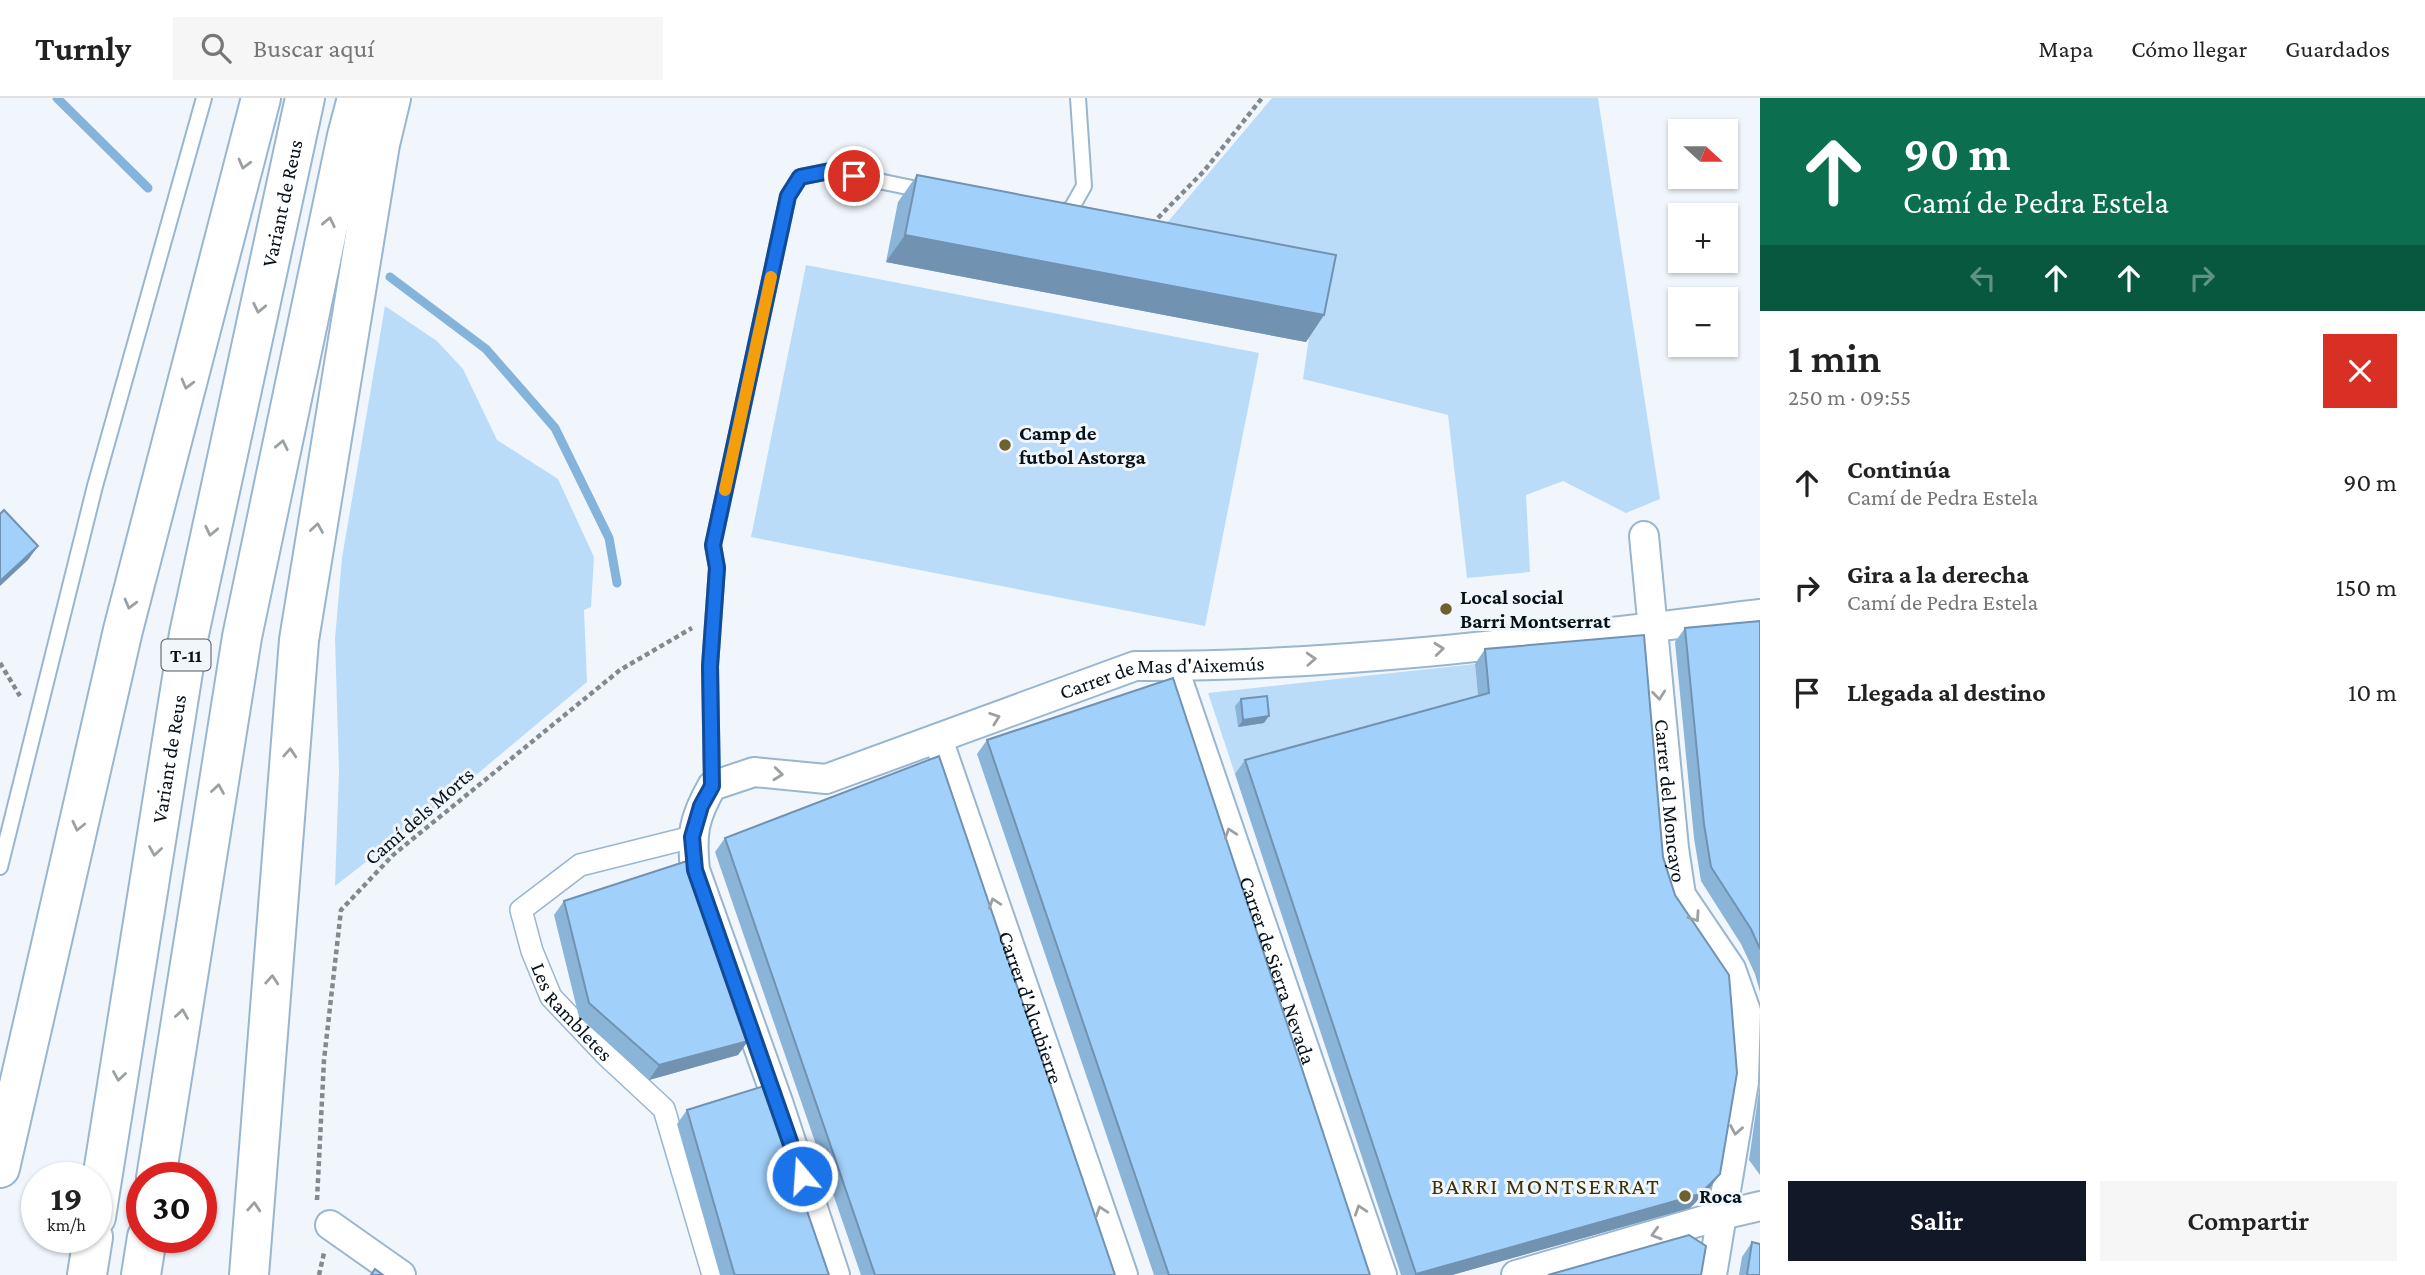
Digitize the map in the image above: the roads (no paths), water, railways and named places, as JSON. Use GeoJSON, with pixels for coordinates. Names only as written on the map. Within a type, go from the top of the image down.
{"type":"FeatureCollection","features":[{"type":"Feature","properties":{"kind":"highway"},"geometry":{"type":"LineString","coordinates":[[0,1168],[123,630],[261,98]]}},
{"type":"Feature","properties":{"kind":"highway","name":"Variant de Reus"},"geometry":{"type":"LineString","coordinates":[[105,1162],[189,634],[305,98]]}},
{"type":"Feature","properties":{"kind":"highway","name":"T-11"},"geometry":{"type":"LineString","coordinates":[[159,1162],[242,637],[357,98]]}},
{"type":"Feature","properties":{"kind":"highway"},"geometry":{"type":"LineString","coordinates":[[249,1275],[299,640],[380,144],[391,98]]}},
{"type":"Feature","properties":{"kind":"highway"},"geometry":{"type":"LineString","coordinates":[[87,1275],[90,1253]]}},
{"type":"Feature","properties":{"kind":"highway"},"geometry":{"type":"LineString","coordinates":[[141,1275],[144,1253]]}},
{"type":"Feature","properties":{"kind":"street","name":"Carrer del Moncayo"},"geometry":{"type":"LineString","coordinates":[[1644,536],[1674,848],[1681,895],[1731,969],[1745,1011],[1744,1082],[1712,1275]]}},
{"type":"Feature","properties":{"kind":"street","name":"Carrer de Mas d'Aixemús"},"geometry":{"type":"LineString","coordinates":[[707,796],[754,772],[826,779],[1135,666],[1371,657],[1760,614]]}},
{"type":"Feature","properties":{"kind":"street","name":"Carrer de Sierra Nevada"},"geometry":{"type":"LineString","coordinates":[[1173,666],[1382,1275]]}},
{"type":"Feature","properties":{"kind":"street","name":"Carrer d'Alcubierre"},"geometry":{"type":"LineString","coordinates":[[938,739],[1123,1275]]}},
{"type":"Feature","properties":{"kind":"street"},"geometry":{"type":"LineString","coordinates":[[707,796],[692,837],[695,870],[778,1102],[835,1275]]}},
{"type":"Feature","properties":{"kind":"street","name":"Les Rambletes"},"geometry":{"type":"LineString","coordinates":[[692,837],[580,865],[521,910],[532,951],[551,997],[607,1056],[664,1110],[713,1275]]}},
{"type":"Feature","properties":{"kind":"street"},"geometry":{"type":"LineString","coordinates":[[1516,1275],[1760,1206]]}},
{"type":"Feature","properties":{"kind":"street"},"geometry":{"type":"LineString","coordinates":[[330,1225],[401,1275]]}},
{"type":"Feature","properties":{"kind":"lane"},"geometry":{"type":"LineString","coordinates":[[0,867],[95,486],[204,98]]}},
{"type":"Feature","properties":{"kind":"lane"},"geometry":{"type":"LineString","coordinates":[[1037,213],[1050,216],[1071,209],[1083,186],[1078,98]]}},
{"type":"Feature","properties":{"kind":"lane"},"geometry":{"type":"LineString","coordinates":[[707,796],[710,666],[717,568],[713,545],[788,196],[800,177],[830,171],[946,195]]}},
{"type":"Feature","properties":{"kind":"waterway"},"geometry":{"type":"LineString","coordinates":[[57,98],[148,188]]}},
{"type":"Feature","properties":{"kind":"waterway"},"geometry":{"type":"LineString","coordinates":[[390,277],[486,349],[555,428],[609,538],[617,583]]}},
{"type":"Feature","properties":{"kind":"place","name":"Camp de futbol Astorga"},"geometry":{"type":"Point","coordinates":[1005,445]}},
{"type":"Feature","properties":{"kind":"place","name":"Local social Barri Montserrat"},"geometry":{"type":"Point","coordinates":[1446,609]}},
{"type":"Feature","properties":{"kind":"place","name":"Roca"},"geometry":{"type":"Point","coordinates":[1685,1196]}},
{"type":"Feature","properties":{"kind":"district","name":"BARRI MONTSERRAT"},"geometry":{"type":"Point","coordinates":[1546,1186]}}]}
